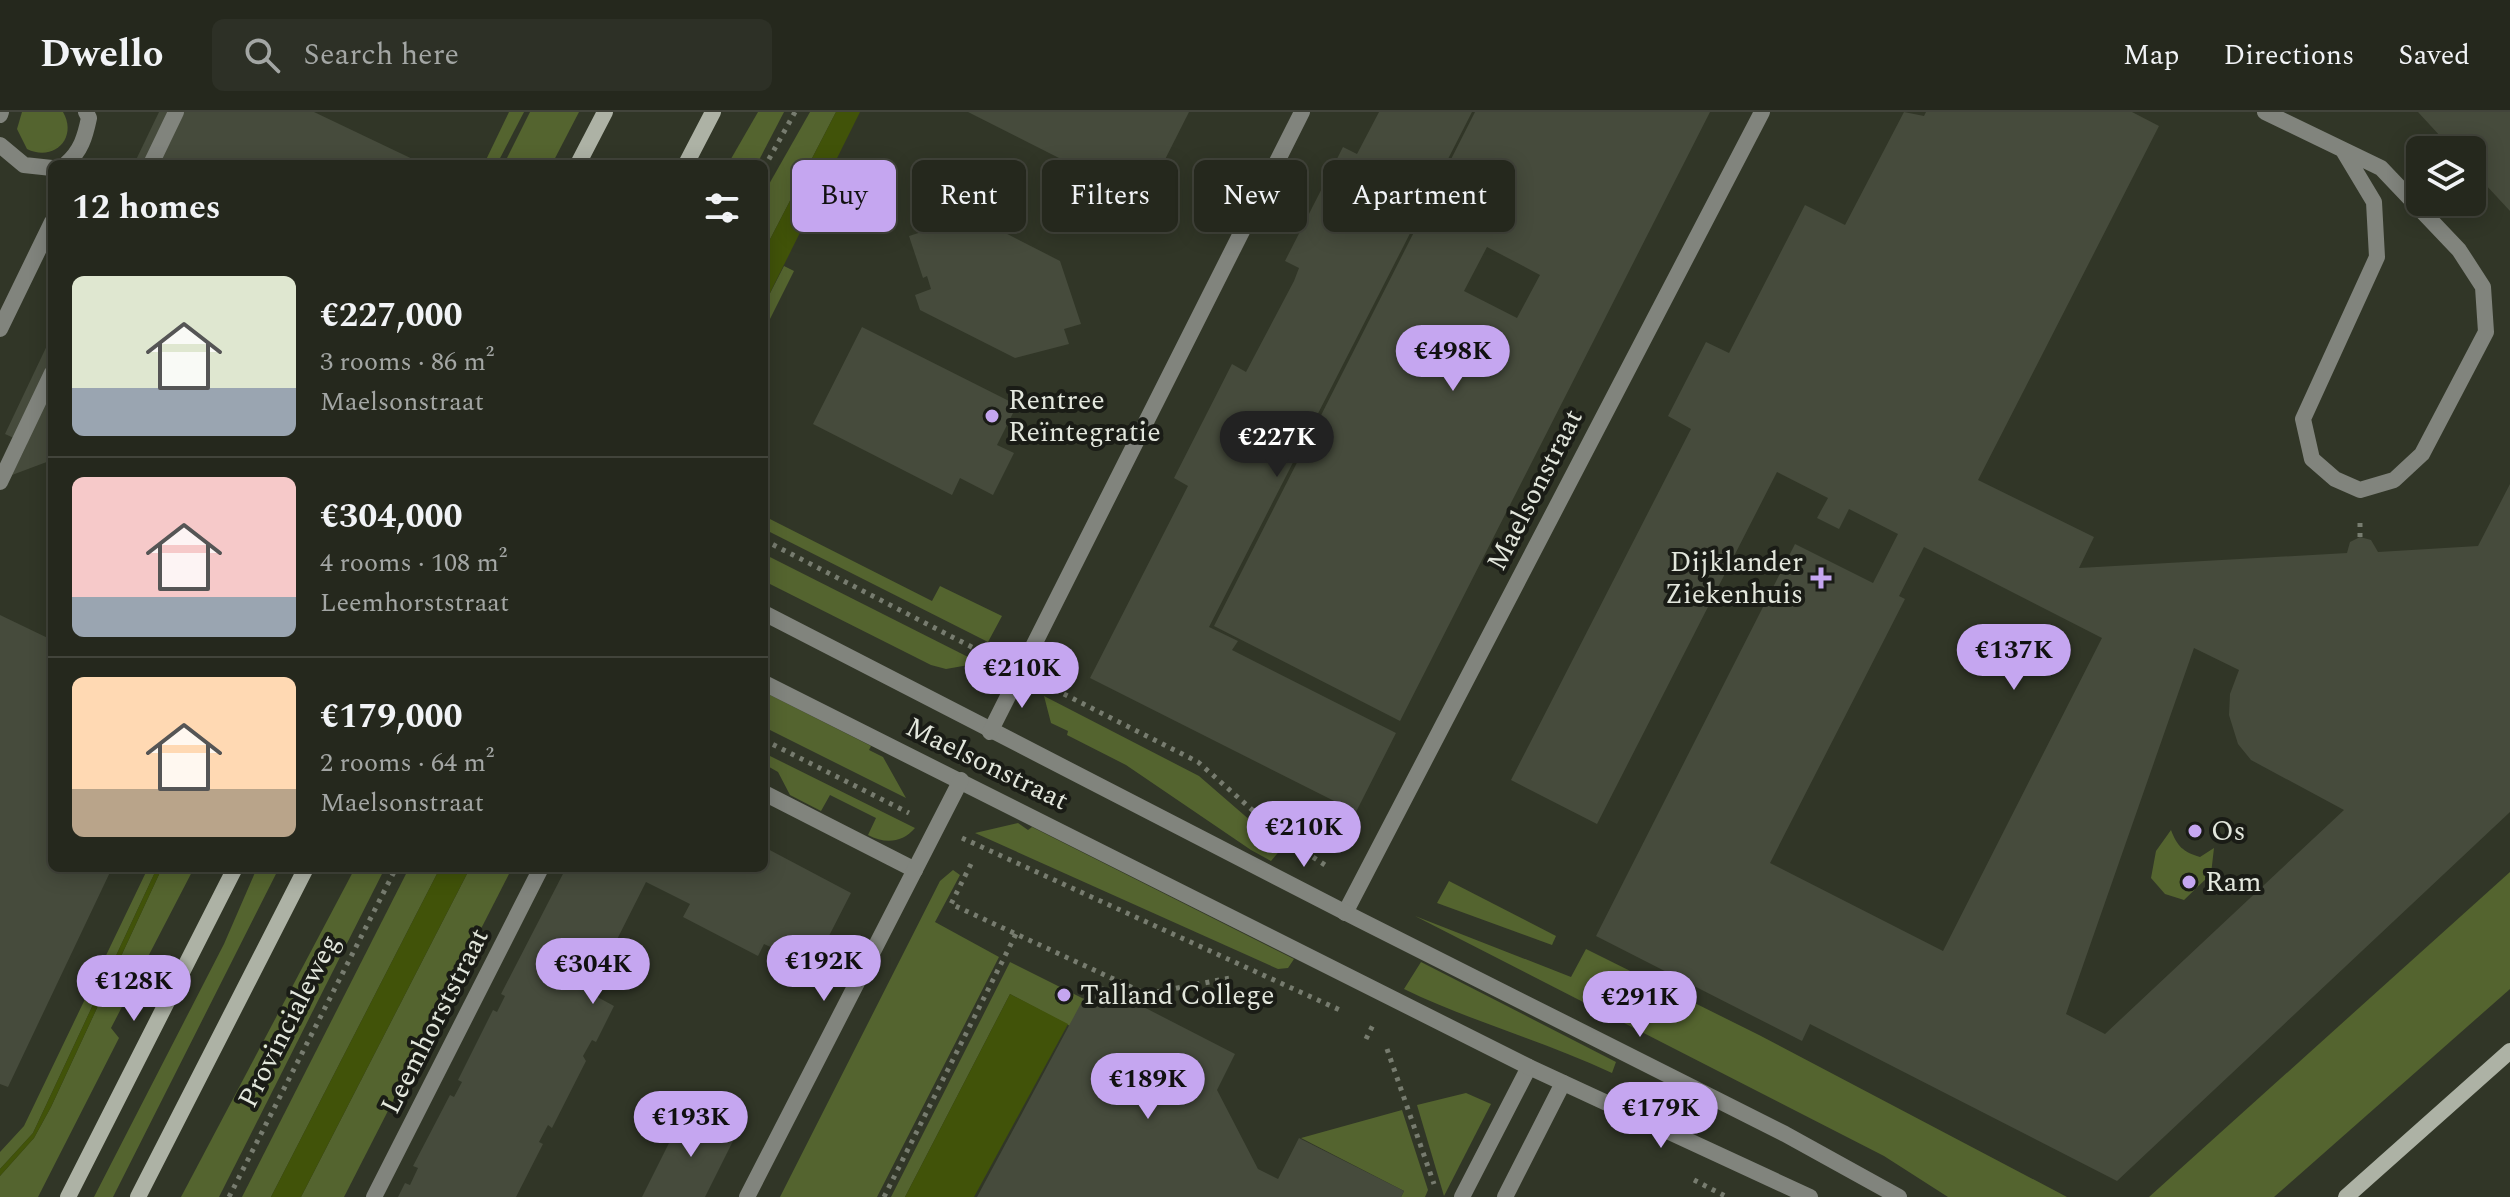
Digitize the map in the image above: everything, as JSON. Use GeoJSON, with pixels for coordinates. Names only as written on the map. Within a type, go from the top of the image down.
{"type":"FeatureCollection","features":[{"type":"Feature","properties":{"kind":"main road"},"geometry":{"type":"LineString","coordinates":[[580,160],[605,112]]}},
{"type":"Feature","properties":{"kind":"main road"},"geometry":{"type":"LineString","coordinates":[[688,160],[713,112]]}},
{"type":"Feature","properties":{"kind":"main road"},"geometry":{"type":"LineString","coordinates":[[68,1197],[233,872]]}},
{"type":"Feature","properties":{"kind":"main road","name":"Provincialeweg"},"geometry":{"type":"LineString","coordinates":[[138,1197],[304,872]]}},
{"type":"Feature","properties":{"kind":"main road"},"geometry":{"type":"LineString","coordinates":[[2346,1197],[2510,1051]]}},
{"type":"Feature","properties":{"kind":"street"},"geometry":{"type":"LineString","coordinates":[[153,160],[176,112]]}},
{"type":"Feature","properties":{"kind":"street","name":"Maelsonstraat"},"geometry":{"type":"LineString","coordinates":[[990,732],[1302,112]]}},
{"type":"Feature","properties":{"kind":"street","name":"Maelsonstraat"},"geometry":{"type":"LineString","coordinates":[[1345,913],[1762,112]]}},
{"type":"Feature","properties":{"kind":"street"},"geometry":{"type":"LineString","coordinates":[[2265,112],[2381,168],[2459,250],[2483,287],[2486,332],[2422,454],[2394,480],[2360,490],[2335,479],[2312,459],[2303,419],[2377,257],[2374,202],[2344,152]]}},
{"type":"Feature","properties":{"kind":"street"},"geometry":{"type":"LineString","coordinates":[[70,160],[85,138],[90,114]]}},
{"type":"Feature","properties":{"kind":"street"},"geometry":{"type":"LineString","coordinates":[[0,145],[24,165],[48,168]]}},
{"type":"Feature","properties":{"kind":"street"},"geometry":{"type":"LineString","coordinates":[[0,329],[48,230]]}},
{"type":"Feature","properties":{"kind":"street"},"geometry":{"type":"LineString","coordinates":[[0,482],[48,381]]}},
{"type":"Feature","properties":{"kind":"street","name":"Maelsonstraat"},"geometry":{"type":"LineString","coordinates":[[768,615],[990,732],[1785,1134],[1899,1197]]}},
{"type":"Feature","properties":{"kind":"street","name":"Maelsonstraat"},"geometry":{"type":"LineString","coordinates":[[768,685],[1529,1067],[1810,1197]]}},
{"type":"Feature","properties":{"kind":"street"},"geometry":{"type":"LineString","coordinates":[[747,1197],[961,780]]}},
{"type":"Feature","properties":{"kind":"street"},"geometry":{"type":"LineString","coordinates":[[768,795],[915,870]]}},
{"type":"Feature","properties":{"kind":"street","name":"Leemhorststraat"},"geometry":{"type":"LineString","coordinates":[[374,1197],[539,872]]}},
{"type":"Feature","properties":{"kind":"street"},"geometry":{"type":"LineString","coordinates":[[1462,1197],[1529,1067]]}},
{"type":"Feature","properties":{"kind":"street"},"geometry":{"type":"LineString","coordinates":[[1505,1197],[1563,1083]]}},
{"type":"Feature","properties":{"kind":"path"},"geometry":{"type":"LineString","coordinates":[[768,161],[795,112]]}},
{"type":"Feature","properties":{"kind":"path"},"geometry":{"type":"LineString","coordinates":[[768,542],[1198,762],[1284,838],[1328,867],[1355,893]]}},
{"type":"Feature","properties":{"kind":"path"},"geometry":{"type":"LineString","coordinates":[[768,742],[936,827],[1345,1012]]}},
{"type":"Feature","properties":{"kind":"path"},"geometry":{"type":"LineString","coordinates":[[971,864],[951,904],[1146,994],[1230,978]]}},
{"type":"Feature","properties":{"kind":"path","name":"Provincialeweg"},"geometry":{"type":"LineString","coordinates":[[229,1197],[394,872]]}},
{"type":"Feature","properties":{"kind":"path"},"geometry":{"type":"LineString","coordinates":[[884,1197],[1016,934]]}},
{"type":"Feature","properties":{"kind":"path"},"geometry":{"type":"LineString","coordinates":[[1359,1019],[1380,1029]]}},
{"type":"Feature","properties":{"kind":"path"},"geometry":{"type":"LineString","coordinates":[[1387,1049],[1437,1194]]}},
{"type":"Feature","properties":{"kind":"path"},"geometry":{"type":"LineString","coordinates":[[1685,1176],[1727,1197]]}},
{"type":"Feature","properties":{"kind":"shaded area"},"geometry":{"type":"Polygon","coordinates":[[[22,112],[63,112],[68,131],[61,145],[46,152],[27,149],[17,129],[22,112]]]}},
{"type":"Feature","properties":{"kind":"shaded area"},"geometry":{"type":"Polygon","coordinates":[[[509,112],[524,112],[499,160],[486,160],[509,112]]]}},
{"type":"Feature","properties":{"kind":"shaded area"},"geometry":{"type":"Polygon","coordinates":[[[530,112],[579,112],[554,160],[506,160],[530,112]]]}},
{"type":"Feature","properties":{"kind":"shaded area"},"geometry":{"type":"Polygon","coordinates":[[[758,112],[784,112],[759,160],[730,160],[758,112]]]}},
{"type":"Feature","properties":{"kind":"shaded area"},"geometry":{"type":"Polygon","coordinates":[[[810,112],[836,112],[811,160],[792,160],[792,197],[768,243],[768,186],[810,112]]]}},
{"type":"Feature","properties":{"kind":"shaded area"},"geometry":{"type":"Polygon","coordinates":[[[836,112],[860,112],[836,160],[811,160],[836,112]]]}},
{"type":"Feature","properties":{"kind":"shaded area"},"geometry":{"type":"Polygon","coordinates":[[[792,197],[792,232],[800,232],[768,297],[768,243],[792,197]]]}},
{"type":"Feature","properties":{"kind":"shaded area"},"geometry":{"type":"Polygon","coordinates":[[[784,266],[794,271],[768,323],[768,297],[784,266]]]}},
{"type":"Feature","properties":{"kind":"shaded area"},"geometry":{"type":"Polygon","coordinates":[[[768,518],[932,601],[940,586],[1002,616],[988,642],[768,531],[768,518]]]}},
{"type":"Feature","properties":{"kind":"shaded area"},"geometry":{"type":"Polygon","coordinates":[[[768,556],[980,663],[946,669],[931,665],[768,583],[768,556]]]}},
{"type":"Feature","properties":{"kind":"shaded area"},"geometry":{"type":"Polygon","coordinates":[[[768,694],[871,746],[869,750],[883,757],[906,798],[768,729],[768,694]]]}},
{"type":"Feature","properties":{"kind":"shaded area"},"geometry":{"type":"Polygon","coordinates":[[[1044,696],[1199,776],[1282,848],[1271,861],[1126,765],[1067,735],[1068,731],[1051,723],[1044,696]]]}},
{"type":"Feature","properties":{"kind":"shaded area"},"geometry":{"type":"Polygon","coordinates":[[[768,755],[915,828],[905,837],[893,840],[868,835],[876,818],[830,795],[821,811],[790,795],[778,772],[768,766],[768,755]]]}},
{"type":"Feature","properties":{"kind":"shaded area"},"geometry":{"type":"Polygon","coordinates":[[[1018,823],[1028,830],[1032,827],[1294,959],[1288,968],[1278,969],[975,833],[1018,823]]]}},
{"type":"Feature","properties":{"kind":"shaded area"},"geometry":{"type":"Polygon","coordinates":[[[2171,830],[2181,848],[2194,855],[2200,857],[2214,848],[2211,874],[2184,900],[2165,894],[2151,878],[2156,851],[2171,830]]]}},
{"type":"Feature","properties":{"kind":"shaded area"},"geometry":{"type":"Polygon","coordinates":[[[953,870],[960,875],[935,922],[999,957],[877,1197],[780,1197],[940,881],[953,870]]]}},
{"type":"Feature","properties":{"kind":"shaded area"},"geometry":{"type":"Polygon","coordinates":[[[146,872],[155,872],[33,1133],[0,1169],[0,1152],[24,1126],[146,872]]]}},
{"type":"Feature","properties":{"kind":"shaded area"},"geometry":{"type":"Polygon","coordinates":[[[155,872],[160,872],[51,1107],[34,1138],[0,1176],[0,1169],[33,1133],[155,872]]]}},
{"type":"Feature","properties":{"kind":"shaded area"},"geometry":{"type":"Polygon","coordinates":[[[160,872],[192,872],[111,1028],[119,1038],[38,1197],[0,1197],[0,1176],[34,1138],[160,872]]]}},
{"type":"Feature","properties":{"kind":"shaded area"},"geometry":{"type":"Polygon","coordinates":[[[255,872],[277,872],[113,1197],[94,1197],[224,944],[255,872]]]}},
{"type":"Feature","properties":{"kind":"shaded area"},"geometry":{"type":"Polygon","coordinates":[[[353,872],[383,872],[219,1197],[181,1197],[353,872]]]}},
{"type":"Feature","properties":{"kind":"shaded area"},"geometry":{"type":"Polygon","coordinates":[[[407,872],[438,872],[271,1197],[242,1197],[407,872]]]}},
{"type":"Feature","properties":{"kind":"shaded area"},"geometry":{"type":"Polygon","coordinates":[[[438,872],[468,872],[301,1197],[271,1197],[438,872]]]}},
{"type":"Feature","properties":{"kind":"shaded area"},"geometry":{"type":"Polygon","coordinates":[[[468,872],[510,872],[344,1197],[301,1197],[468,872]]]}},
{"type":"Feature","properties":{"kind":"shaded area"},"geometry":{"type":"Polygon","coordinates":[[[2510,872],[2510,989],[2274,1197],[2149,1197],[2510,872]]]}},
{"type":"Feature","properties":{"kind":"shaded area"},"geometry":{"type":"Polygon","coordinates":[[[1449,881],[1556,936],[1552,945],[1437,903],[1449,881]]]}},
{"type":"Feature","properties":{"kind":"shaded area"},"geometry":{"type":"Polygon","coordinates":[[[1415,916],[1571,977],[1586,949],[1759,1035],[2067,1197],[1948,1197],[1884,1156],[1415,916]]]}},
{"type":"Feature","properties":{"kind":"shaded area"},"geometry":{"type":"Polygon","coordinates":[[[1010,962],[1086,1000],[1070,1026],[1010,994],[905,1197],[891,1197],[1010,962]]]}},
{"type":"Feature","properties":{"kind":"shaded area"},"geometry":{"type":"Polygon","coordinates":[[[1421,962],[1616,1062],[1612,1073],[1404,989],[1421,962]]]}},
{"type":"Feature","properties":{"kind":"shaded area"},"geometry":{"type":"Polygon","coordinates":[[[1010,994],[1068,1024],[974,1197],[905,1197],[1010,994]]]}},
{"type":"Feature","properties":{"kind":"shaded area"},"geometry":{"type":"Polygon","coordinates":[[[1466,1093],[1491,1104],[1444,1196],[1417,1105],[1466,1093]]]}},
{"type":"Feature","properties":{"kind":"shaded area"},"geometry":{"type":"Polygon","coordinates":[[[1402,1110],[1428,1190],[1425,1197],[1401,1197],[1404,1191],[1301,1138],[1402,1110]]]}},
{"type":"Feature","properties":{"kind":"building"},"geometry":{"type":"Polygon","coordinates":[[[159,112],[314,112],[415,160],[136,160],[159,112]]]}},
{"type":"Feature","properties":{"kind":"building"},"geometry":{"type":"Polygon","coordinates":[[[968,112],[1189,112],[1165,160],[1063,160],[968,112]]]}},
{"type":"Feature","properties":{"kind":"building"},"geometry":{"type":"Polygon","coordinates":[[[1379,112],[1472,112],[1447,160],[1336,160],[1343,147],[1357,154],[1379,112]]]}},
{"type":"Feature","properties":{"kind":"building"},"geometry":{"type":"Polygon","coordinates":[[[1475,112],[1710,112],[1400,721],[1214,626],[1414,232],[1515,232],[1515,160],[1451,160],[1475,112]],[[1487,247],[1464,291],[1517,318],[1540,275],[1487,247]]]}},
{"type":"Feature","properties":{"kind":"building"},"geometry":{"type":"Polygon","coordinates":[[[1904,112],[1924,116],[1926,112],[2132,112],[2159,126],[1978,480],[2094,537],[2079,568],[2347,553],[2350,542],[2360,537],[2371,540],[2378,552],[2478,546],[2510,484],[2510,812],[2117,1181],[1810,1024],[1802,1041],[1596,936],[1795,544],[1873,583],[1898,534],[1849,509],[1839,529],[1817,518],[1828,498],[1777,472],[1597,824],[1511,780],[1691,429],[1668,416],[1706,342],[1729,353],[1805,205],[1845,225],[1904,112]],[[1924,547],[1899,596],[1905,599],[1770,863],[1943,951],[2102,638],[1924,547]],[[2194,648],[2066,1014],[2105,1034],[2344,810],[2251,760],[2238,744],[2229,715],[2230,694],[2239,670],[2194,648]]]}},
{"type":"Feature","properties":{"kind":"building"},"geometry":{"type":"Polygon","coordinates":[[[2418,112],[2510,112],[2510,211],[2486,185],[2486,136],[2440,136],[2418,112]]]}},
{"type":"Feature","properties":{"kind":"building"},"geometry":{"type":"Polygon","coordinates":[[[1323,186],[1323,232],[1411,232],[1209,627],[1238,641],[1232,650],[1396,733],[1356,812],[1090,678],[1188,486],[1174,478],[1232,364],[1246,372],[1294,281],[1299,268],[1285,261],[1300,232],[1307,232],[1307,218],[1323,186]]]}},
{"type":"Feature","properties":{"kind":"building"},"geometry":{"type":"Polygon","coordinates":[[[922,232],[1003,232],[1060,261],[1081,324],[1064,329],[1069,344],[1015,358],[920,310],[915,295],[931,289],[927,276],[923,278],[909,236],[922,232]]]}},
{"type":"Feature","properties":{"kind":"building"},"geometry":{"type":"Polygon","coordinates":[[[862,327],[1017,405],[997,445],[1014,453],[993,495],[960,478],[952,495],[813,424],[862,327]]]}},
{"type":"Feature","properties":{"kind":"building"},"geometry":{"type":"Polygon","coordinates":[[[48,343],[48,462],[12,475],[27,444],[5,434],[48,343]]]}},
{"type":"Feature","properties":{"kind":"building"},"geometry":{"type":"Polygon","coordinates":[[[0,615],[48,638],[48,872],[110,872],[8,1087],[0,1084],[0,615]]]}},
{"type":"Feature","properties":{"kind":"building"},"geometry":{"type":"Polygon","coordinates":[[[1310,818],[1321,825],[1315,835],[1304,829],[1310,818]]]}},
{"type":"Feature","properties":{"kind":"building"},"geometry":{"type":"Polygon","coordinates":[[[768,849],[851,893],[813,967],[764,944],[758,956],[683,917],[690,904],[646,882],[590,993],[614,1006],[596,1042],[592,1040],[583,1056],[586,1061],[552,1128],[548,1125],[539,1142],[543,1144],[516,1197],[398,1197],[405,1183],[410,1185],[418,1168],[413,1166],[450,1095],[454,1097],[462,1082],[458,1080],[493,1010],[497,1012],[505,996],[501,994],[564,872],[768,872],[768,849]]]}},
{"type":"Feature","properties":{"kind":"building"},"geometry":{"type":"Polygon","coordinates":[[[1093,981],[1235,1054],[1217,1090],[1258,1169],[1278,1179],[1299,1138],[1404,1191],[1401,1197],[977,1197],[1093,981]]]}},
{"type":"Feature","properties":{"kind":"building"},"geometry":{"type":"Polygon","coordinates":[[[686,1109],[736,1135],[705,1197],[642,1197],[686,1109]]]}},
{"type":"Feature","properties":{"kind":"place","name":"Rentree Reïntegratie"},"geometry":{"type":"Point","coordinates":[992,416]}},
{"type":"Feature","properties":{"kind":"place","name":"Dijklander Ziekenhuis"},"geometry":{"type":"Point","coordinates":[1821,578]}},
{"type":"Feature","properties":{"kind":"place","name":"Os"},"geometry":{"type":"Point","coordinates":[2195,831]}},
{"type":"Feature","properties":{"kind":"place","name":"Ram"},"geometry":{"type":"Point","coordinates":[2189,882]}},
{"type":"Feature","properties":{"kind":"place","name":"Talland College"},"geometry":{"type":"Point","coordinates":[1064,995]}}]}
